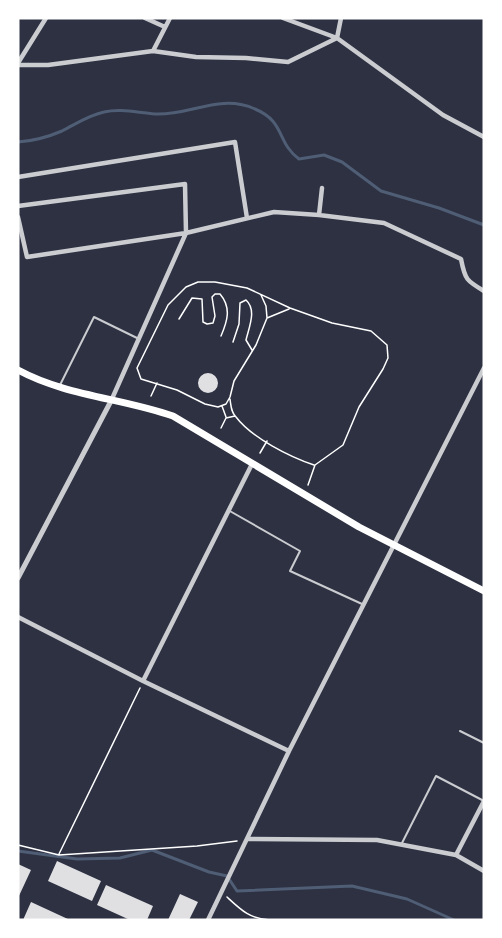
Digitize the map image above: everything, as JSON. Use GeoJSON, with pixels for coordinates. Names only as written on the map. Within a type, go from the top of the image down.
{"type":"FeatureCollection","features":[{"type":"Feature","properties":{"kind":"main road"},"geometry":{"type":"LineString","coordinates":[[18,370],[37,380],[59,387],[173,416],[359,527],[484,591]]}},
{"type":"Feature","properties":{"kind":"street"},"geometry":{"type":"LineString","coordinates":[[46,18],[18,64],[48,65],[153,51],[196,57],[288,62],[337,38]]}},
{"type":"Feature","properties":{"kind":"street"},"geometry":{"type":"LineString","coordinates":[[145,18],[165,27]]}},
{"type":"Feature","properties":{"kind":"street"},"geometry":{"type":"LineString","coordinates":[[153,51],[170,18]]}},
{"type":"Feature","properties":{"kind":"street"},"geometry":{"type":"LineString","coordinates":[[283,18],[337,38],[443,115],[484,137]]}},
{"type":"Feature","properties":{"kind":"street"},"geometry":{"type":"LineString","coordinates":[[337,38],[341,18]]}},
{"type":"Feature","properties":{"kind":"street"},"geometry":{"type":"LineString","coordinates":[[18,177],[235,142],[247,218]]}},
{"type":"Feature","properties":{"kind":"street"},"geometry":{"type":"LineString","coordinates":[[18,206],[185,184],[186,233],[111,401],[18,578]]}},
{"type":"Feature","properties":{"kind":"street"},"geometry":{"type":"LineString","coordinates":[[319,215],[322,188]]}},
{"type":"Feature","properties":{"kind":"street"},"geometry":{"type":"LineString","coordinates":[[18,218],[27,257],[186,233],[274,212],[384,223],[461,259],[465,277],[472,285],[484,291]]}},
{"type":"Feature","properties":{"kind":"street"},"geometry":{"type":"LineString","coordinates":[[208,920],[289,751],[484,368]]}},
{"type":"Feature","properties":{"kind":"street"},"geometry":{"type":"LineString","coordinates":[[143,681],[252,464]]}},
{"type":"Feature","properties":{"kind":"street"},"geometry":{"type":"LineString","coordinates":[[18,617],[143,681],[289,751]]}},
{"type":"Feature","properties":{"kind":"street"},"geometry":{"type":"LineString","coordinates":[[456,855],[484,801]]}},
{"type":"Feature","properties":{"kind":"street"},"geometry":{"type":"LineString","coordinates":[[248,839],[377,840],[456,855],[484,872]]}},
{"type":"Feature","properties":{"kind":"lane"},"geometry":{"type":"LineString","coordinates":[[59,387],[94,317],[140,340]]}},
{"type":"Feature","properties":{"kind":"lane"},"geometry":{"type":"LineString","coordinates":[[228,510],[300,550],[290,571],[363,605]]}},
{"type":"Feature","properties":{"kind":"lane"},"geometry":{"type":"LineString","coordinates":[[460,731],[484,743]]}},
{"type":"Feature","properties":{"kind":"lane"},"geometry":{"type":"LineString","coordinates":[[401,844],[436,776],[484,801]]}},
{"type":"Feature","properties":{"kind":"path"},"geometry":{"type":"LineString","coordinates":[[261,295],[266,306],[267,318],[252,351],[234,381],[226,404],[218,407],[205,404],[177,390],[141,379],[137,368],[168,305],[186,287],[198,282],[215,282],[247,288],[290,308],[332,323],[371,331],[387,345],[388,358],[359,407],[343,445],[315,465],[308,485]]}},
{"type":"Feature","properties":{"kind":"path"},"geometry":{"type":"LineString","coordinates":[[179,319],[192,298],[199,297],[202,299],[203,322],[213,323],[215,310],[212,297],[220,294],[227,304],[228,315],[221,336]]}},
{"type":"Feature","properties":{"kind":"path"},"geometry":{"type":"LineString","coordinates":[[233,342],[238,328],[240,303],[246,300],[251,306],[251,313],[246,340],[252,351]]}},
{"type":"Feature","properties":{"kind":"path"},"geometry":{"type":"LineString","coordinates":[[267,318],[290,308]]}},
{"type":"Feature","properties":{"kind":"path"},"geometry":{"type":"LineString","coordinates":[[151,396],[157,383]]}},
{"type":"Feature","properties":{"kind":"path"},"geometry":{"type":"LineString","coordinates":[[230,397],[231,408],[235,416],[267,441],[296,458],[315,465]]}},
{"type":"Feature","properties":{"kind":"path"},"geometry":{"type":"LineString","coordinates":[[222,406],[226,418],[222,428]]}},
{"type":"Feature","properties":{"kind":"path"},"geometry":{"type":"LineString","coordinates":[[226,418],[235,416]]}},
{"type":"Feature","properties":{"kind":"path"},"geometry":{"type":"LineString","coordinates":[[260,453],[267,441]]}},
{"type":"Feature","properties":{"kind":"path"},"geometry":{"type":"LineString","coordinates":[[59,855],[143,681]]}},
{"type":"Feature","properties":{"kind":"path"},"geometry":{"type":"LineString","coordinates":[[18,844],[59,855],[197,846],[248,839]]}},
{"type":"Feature","properties":{"kind":"path"},"geometry":{"type":"LineString","coordinates":[[222,892],[247,915],[270,920]]}},
{"type":"Feature","properties":{"kind":"building"},"geometry":{"type":"Polygon","coordinates":[[[208,373],[215,376],[218,383],[215,390],[208,393],[201,390],[198,383],[201,376],[208,373]]]}},
{"type":"Feature","properties":{"kind":"building"},"geometry":{"type":"Polygon","coordinates":[[[57,861],[101,881],[92,901],[48,881],[57,861]]]}},
{"type":"Feature","properties":{"kind":"building"},"geometry":{"type":"Polygon","coordinates":[[[18,864],[31,870],[18,898],[18,864]]]}},
{"type":"Feature","properties":{"kind":"building"},"geometry":{"type":"Polygon","coordinates":[[[106,885],[153,906],[147,920],[130,920],[97,905],[106,885]]]}},
{"type":"Feature","properties":{"kind":"building"},"geometry":{"type":"Polygon","coordinates":[[[180,894],[198,902],[189,920],[168,920],[180,894]]]}},
{"type":"Feature","properties":{"kind":"building"},"geometry":{"type":"Polygon","coordinates":[[[31,902],[70,920],[23,920],[31,902]]]}},
{"type":"Feature","properties":{"kind":"waterway"},"geometry":{"type":"LineString","coordinates":[[18,142],[51,135],[93,115],[110,111],[168,114],[217,104],[242,105],[255,109],[272,120],[287,146],[299,159],[324,155],[342,162],[381,191],[439,208],[484,225]]}},
{"type":"Feature","properties":{"kind":"waterway"},"geometry":{"type":"LineString","coordinates":[[18,851],[77,859],[120,858],[152,850],[209,872],[227,876],[237,891],[352,886],[407,899],[454,920]]}}]}
